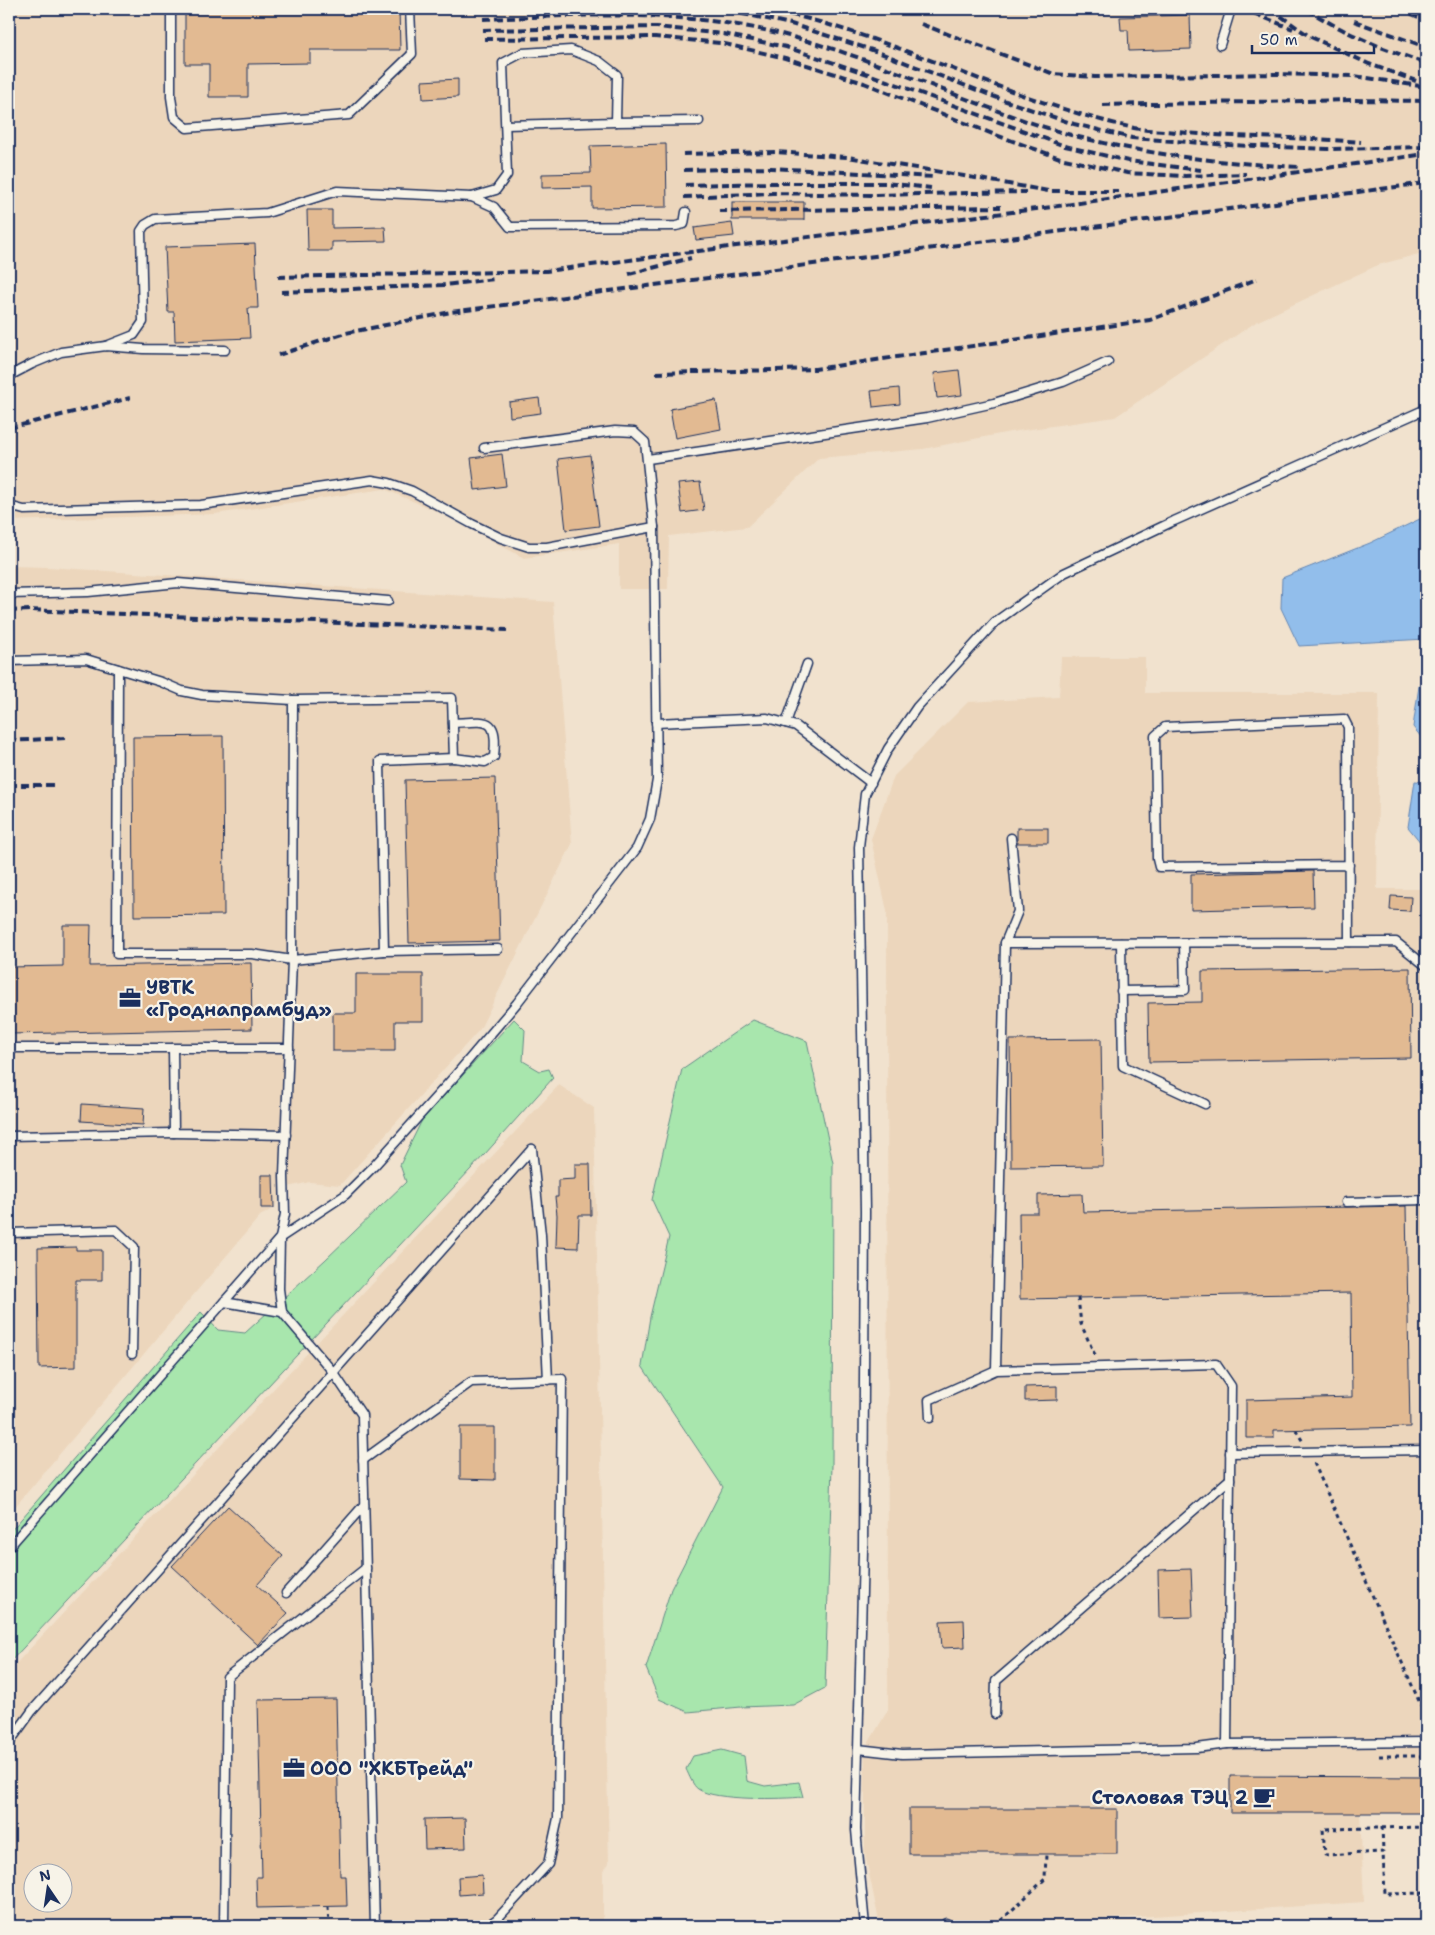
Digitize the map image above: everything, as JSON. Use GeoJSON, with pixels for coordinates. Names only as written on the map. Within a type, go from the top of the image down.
{"type":"FeatureCollection","features":[{"type":"Feature","properties":{"kind":"lane"},"geometry":{"type":"LineString","coordinates":[[172,9],[171,97],[174,118],[187,128],[349,115],[412,54],[410,9]]}},
{"type":"Feature","properties":{"kind":"lane"},"geometry":{"type":"LineString","coordinates":[[1220,45],[1231,9]]}},
{"type":"Feature","properties":{"kind":"lane"},"geometry":{"type":"LineString","coordinates":[[472,198],[496,190],[507,175],[503,63],[522,53],[571,50],[600,61],[617,75],[616,122]]}},
{"type":"Feature","properties":{"kind":"lane"},"geometry":{"type":"LineString","coordinates":[[506,125],[699,121]]}},
{"type":"Feature","properties":{"kind":"lane"},"geometry":{"type":"LineString","coordinates":[[106,346],[134,335],[143,322],[141,231],[145,225],[155,219],[267,213],[337,191],[472,198],[494,207],[510,227],[676,226],[684,224],[686,212]]}},
{"type":"Feature","properties":{"kind":"lane"},"geometry":{"type":"LineString","coordinates":[[9,376],[61,352],[106,346],[143,349],[225,350]]}},
{"type":"Feature","properties":{"kind":"lane"},"geometry":{"type":"LineString","coordinates":[[648,458],[927,418],[994,403],[1063,382],[1108,362]]}},
{"type":"Feature","properties":{"kind":"lane"},"geometry":{"type":"LineString","coordinates":[[865,1926],[856,1830],[863,1551],[865,1231],[860,847],[865,794],[888,749],[917,707],[995,622],[1064,573],[1174,521],[1426,408]]}},
{"type":"Feature","properties":{"kind":"lane"},"geometry":{"type":"LineString","coordinates":[[9,1547],[280,1238],[344,1195],[374,1166],[454,1077],[516,1003],[637,848],[650,819],[657,780],[654,527],[645,442],[634,432],[615,431],[484,448]]}},
{"type":"Feature","properties":{"kind":"lane"},"geometry":{"type":"LineString","coordinates":[[9,506],[24,510],[201,505],[372,480],[389,483],[412,491],[501,538],[529,547],[547,547],[654,527]]}},
{"type":"Feature","properties":{"kind":"lane"},"geometry":{"type":"LineString","coordinates":[[9,594],[88,592],[178,582],[388,601]]}},
{"type":"Feature","properties":{"kind":"lane"},"geometry":{"type":"LineString","coordinates":[[9,661],[86,659],[118,668],[182,691],[202,695],[293,700],[452,698],[454,758]]}},
{"type":"Feature","properties":{"kind":"lane"},"geometry":{"type":"LineString","coordinates":[[786,723],[806,664]]}},
{"type":"Feature","properties":{"kind":"lane"},"geometry":{"type":"LineString","coordinates":[[118,668],[117,954],[252,954],[292,960],[384,951],[498,949]]}},
{"type":"Feature","properties":{"kind":"lane"},"geometry":{"type":"LineString","coordinates":[[293,700],[292,960],[285,1214],[280,1238],[279,1289],[282,1312],[334,1372],[362,1415],[375,1926]]}},
{"type":"Feature","properties":{"kind":"lane"},"geometry":{"type":"LineString","coordinates":[[656,723],[767,718],[786,723],[796,726],[871,783]]}},
{"type":"Feature","properties":{"kind":"lane"},"geometry":{"type":"LineString","coordinates":[[1349,865],[1159,867],[1157,859],[1155,736],[1164,727],[1344,719],[1348,727],[1350,942]]}},
{"type":"Feature","properties":{"kind":"lane"},"geometry":{"type":"LineString","coordinates":[[384,951],[380,761],[454,758],[485,762],[494,757],[496,735],[491,726],[482,721],[453,723]]}},
{"type":"Feature","properties":{"kind":"lane"},"geometry":{"type":"LineString","coordinates":[[996,1370],[1005,943],[1018,911],[1011,838]]}},
{"type":"Feature","properties":{"kind":"lane"},"geometry":{"type":"LineString","coordinates":[[1005,943],[1396,942],[1426,966]]}},
{"type":"Feature","properties":{"kind":"lane"},"geometry":{"type":"LineString","coordinates":[[1121,943],[1122,1066],[1205,1104]]}},
{"type":"Feature","properties":{"kind":"lane"},"geometry":{"type":"LineString","coordinates":[[1121,991],[1185,990],[1184,943]]}},
{"type":"Feature","properties":{"kind":"lane"},"geometry":{"type":"LineString","coordinates":[[9,1048],[289,1048]]}},
{"type":"Feature","properties":{"kind":"lane"},"geometry":{"type":"LineString","coordinates":[[173,1048],[174,1133]]}},
{"type":"Feature","properties":{"kind":"lane"},"geometry":{"type":"LineString","coordinates":[[9,1136],[174,1133],[286,1136]]}},
{"type":"Feature","properties":{"kind":"lane"},"geometry":{"type":"LineString","coordinates":[[9,1743],[32,1711],[532,1149],[541,1235],[548,1380]]}},
{"type":"Feature","properties":{"kind":"lane"},"geometry":{"type":"LineString","coordinates":[[1346,1202],[1426,1200]]}},
{"type":"Feature","properties":{"kind":"lane"},"geometry":{"type":"LineString","coordinates":[[9,1233],[116,1230],[134,1247],[132,1354]]}},
{"type":"Feature","properties":{"kind":"lane"},"geometry":{"type":"LineString","coordinates":[[224,1302],[282,1312]]}},
{"type":"Feature","properties":{"kind":"lane"},"geometry":{"type":"LineString","coordinates":[[930,1418],[929,1400],[996,1370],[1216,1364],[1231,1386],[1227,1744]]}},
{"type":"Feature","properties":{"kind":"lane"},"geometry":{"type":"LineString","coordinates":[[363,1460],[471,1382],[562,1379],[558,1818],[548,1864],[497,1920],[487,1926]]}},
{"type":"Feature","properties":{"kind":"lane"},"geometry":{"type":"LineString","coordinates":[[1230,1454],[1426,1450]]}},
{"type":"Feature","properties":{"kind":"lane"},"geometry":{"type":"LineString","coordinates":[[995,1714],[996,1681],[1230,1479]]}},
{"type":"Feature","properties":{"kind":"lane"},"geometry":{"type":"LineString","coordinates":[[286,1593],[364,1505]]}},
{"type":"Feature","properties":{"kind":"lane"},"geometry":{"type":"LineString","coordinates":[[224,1926],[227,1677],[366,1568]]}},
{"type":"Feature","properties":{"kind":"lane"},"geometry":{"type":"LineString","coordinates":[[858,1749],[902,1754],[1197,1748],[1227,1744],[1426,1742]]}},
{"type":"Feature","properties":{"kind":"path"},"geometry":{"type":"LineString","coordinates":[[1078,1298],[1081,1324],[1094,1353],[1108,1367]]}},
{"type":"Feature","properties":{"kind":"path"},"geometry":{"type":"LineString","coordinates":[[1296,1430],[1309,1452],[1426,1717]]}},
{"type":"Feature","properties":{"kind":"path"},"geometry":{"type":"LineString","coordinates":[[1382,1827],[1385,1894],[1426,1893]]}},
{"type":"Feature","properties":{"kind":"path"},"geometry":{"type":"LineString","coordinates":[[1383,1852],[1325,1855],[1323,1829],[1426,1827]]}},
{"type":"Feature","properties":{"kind":"path"},"geometry":{"type":"LineString","coordinates":[[995,1926],[1045,1879],[1046,1854]]}},
{"type":"Feature","properties":{"kind":"path"},"geometry":{"type":"LineString","coordinates":[[328,1907],[329,1926]]}},
{"type":"Feature","properties":{"kind":"shaded area"},"geometry":{"type":"Polygon","coordinates":[[[9,9],[1426,9],[1426,252],[1378,265],[1256,322],[1115,417],[1010,432],[923,449],[819,458],[747,527],[669,536],[668,589],[619,589],[619,544],[524,558],[443,514],[384,489],[215,514],[9,521],[9,9]]]}},
{"type":"Feature","properties":{"kind":"shaded area"},"geometry":{"type":"Polygon","coordinates":[[[9,566],[48,567],[553,602],[572,844],[480,1029],[340,1185],[310,1182],[284,1188],[274,1208],[260,1216],[9,1514],[9,566]]]}},
{"type":"Feature","properties":{"kind":"shaded area"},"geometry":{"type":"Polygon","coordinates":[[[1061,657],[1145,657],[1145,693],[1379,693],[1377,889],[1426,889],[1426,1813],[1360,1813],[1364,1902],[1092,1920],[1092,1926],[880,1926],[865,1854],[865,1749],[888,1710],[887,911],[871,839],[894,776],[968,702],[1059,697],[1061,657]]]}},
{"type":"Feature","properties":{"kind":"shaded area"},"geometry":{"type":"Polygon","coordinates":[[[559,1085],[594,1108],[609,1863],[603,1872],[603,1926],[9,1926],[9,1671],[559,1085]]]}},
{"type":"Feature","properties":{"kind":"green space"},"geometry":{"type":"Polygon","coordinates":[[[514,1019],[525,1030],[523,1061],[540,1071],[549,1069],[553,1078],[485,1154],[9,1663],[9,1533],[201,1312],[218,1330],[245,1333],[406,1182],[400,1165],[422,1120],[514,1019]]]}},
{"type":"Feature","properties":{"kind":"green space"},"geometry":{"type":"Polygon","coordinates":[[[753,1020],[807,1041],[833,1163],[832,1465],[825,1688],[793,1705],[688,1712],[659,1699],[646,1668],[671,1589],[723,1487],[642,1366],[650,1317],[669,1237],[652,1200],[682,1069],[753,1020]]]}},
{"type":"Feature","properties":{"kind":"green space"},"geometry":{"type":"Polygon","coordinates":[[[722,1750],[744,1756],[747,1781],[765,1786],[799,1782],[803,1797],[765,1799],[718,1796],[696,1788],[686,1769],[693,1756],[722,1750]]]}},
{"type":"Feature","properties":{"kind":"water"},"geometry":{"type":"Polygon","coordinates":[[[1426,516],[1426,639],[1299,646],[1281,608],[1282,578],[1370,543],[1426,516]]]}},
{"type":"Feature","properties":{"kind":"water"},"geometry":{"type":"Polygon","coordinates":[[[1426,682],[1426,743],[1413,727],[1419,686],[1426,682]]]}},
{"type":"Feature","properties":{"kind":"water"},"geometry":{"type":"Polygon","coordinates":[[[1415,781],[1426,782],[1426,849],[1408,827],[1415,781]]]}},
{"type":"Feature","properties":{"kind":"building"},"geometry":{"type":"Polygon","coordinates":[[[185,9],[399,9],[400,50],[310,50],[310,63],[248,64],[248,97],[209,97],[209,64],[185,64],[185,9]]]}},
{"type":"Feature","properties":{"kind":"building"},"geometry":{"type":"Polygon","coordinates":[[[1190,15],[1191,49],[1129,51],[1128,30],[1121,30],[1120,17],[1190,15]]]}},
{"type":"Feature","properties":{"kind":"building"},"geometry":{"type":"Polygon","coordinates":[[[458,79],[458,97],[423,99],[422,81],[458,79]]]}},
{"type":"Feature","properties":{"kind":"building"},"geometry":{"type":"Polygon","coordinates":[[[666,144],[667,207],[592,208],[592,187],[542,188],[542,174],[591,173],[590,146],[666,144]]]}},
{"type":"Feature","properties":{"kind":"building"},"geometry":{"type":"Polygon","coordinates":[[[732,202],[804,202],[804,220],[732,220],[732,202]]]}},
{"type":"Feature","properties":{"kind":"building"},"geometry":{"type":"Polygon","coordinates":[[[307,210],[332,210],[332,228],[385,227],[386,241],[332,242],[332,251],[308,251],[307,210]]]}},
{"type":"Feature","properties":{"kind":"building"},"geometry":{"type":"Polygon","coordinates":[[[732,223],[734,236],[696,240],[694,228],[732,223]]]}},
{"type":"Feature","properties":{"kind":"building"},"geometry":{"type":"Polygon","coordinates":[[[255,244],[258,308],[248,308],[250,338],[175,341],[174,312],[168,312],[165,247],[255,244]]]}},
{"type":"Feature","properties":{"kind":"building"},"geometry":{"type":"Polygon","coordinates":[[[959,370],[962,395],[937,398],[934,373],[959,370]]]}},
{"type":"Feature","properties":{"kind":"building"},"geometry":{"type":"Polygon","coordinates":[[[899,388],[900,404],[873,407],[871,391],[899,388]]]}},
{"type":"Feature","properties":{"kind":"building"},"geometry":{"type":"Polygon","coordinates":[[[539,398],[541,413],[510,417],[509,402],[539,398]]]}},
{"type":"Feature","properties":{"kind":"building"},"geometry":{"type":"Polygon","coordinates":[[[716,400],[721,429],[675,438],[670,409],[716,400]]]}},
{"type":"Feature","properties":{"kind":"building"},"geometry":{"type":"Polygon","coordinates":[[[502,454],[506,486],[475,490],[471,458],[502,454]]]}},
{"type":"Feature","properties":{"kind":"building"},"geometry":{"type":"Polygon","coordinates":[[[590,455],[599,526],[566,530],[558,459],[590,455]]]}},
{"type":"Feature","properties":{"kind":"building"},"geometry":{"type":"Polygon","coordinates":[[[700,482],[704,510],[682,513],[678,484],[700,482]]]}},
{"type":"Feature","properties":{"kind":"building"},"geometry":{"type":"Polygon","coordinates":[[[223,736],[224,915],[134,916],[133,737],[223,736]]]}},
{"type":"Feature","properties":{"kind":"building"},"geometry":{"type":"Polygon","coordinates":[[[495,778],[500,941],[409,943],[405,780],[495,778]]]}},
{"type":"Feature","properties":{"kind":"building"},"geometry":{"type":"Polygon","coordinates":[[[1017,828],[1048,828],[1048,843],[1017,843],[1017,828]]]}},
{"type":"Feature","properties":{"kind":"building"},"geometry":{"type":"Polygon","coordinates":[[[1313,871],[1314,907],[1191,910],[1191,874],[1313,871]]]}},
{"type":"Feature","properties":{"kind":"building"},"geometry":{"type":"Polygon","coordinates":[[[1391,896],[1411,897],[1410,911],[1390,910],[1391,896]]]}},
{"type":"Feature","properties":{"kind":"building","name":"УВТК «Гроднапрамбуд»"},"geometry":{"type":"Polygon","coordinates":[[[63,925],[91,925],[90,966],[251,963],[252,1029],[9,1034],[9,967],[63,966],[63,925]]]}},
{"type":"Feature","properties":{"kind":"building"},"geometry":{"type":"Polygon","coordinates":[[[1410,968],[1411,1058],[1149,1062],[1148,1003],[1202,1002],[1202,971],[1410,968]]]}},
{"type":"Feature","properties":{"kind":"building"},"geometry":{"type":"Polygon","coordinates":[[[356,974],[423,974],[423,1021],[395,1021],[395,1051],[333,1051],[333,1013],[356,1013],[356,974]]]}},
{"type":"Feature","properties":{"kind":"building"},"geometry":{"type":"Polygon","coordinates":[[[1101,1039],[1103,1166],[1011,1167],[1010,1040],[1101,1039]]]}},
{"type":"Feature","properties":{"kind":"building"},"geometry":{"type":"Polygon","coordinates":[[[82,1104],[144,1108],[143,1125],[81,1121],[82,1104]]]}},
{"type":"Feature","properties":{"kind":"building"},"geometry":{"type":"Polygon","coordinates":[[[575,1164],[590,1164],[591,1215],[579,1215],[578,1248],[556,1247],[557,1215],[555,1197],[558,1197],[558,1180],[575,1179],[575,1164]]]}},
{"type":"Feature","properties":{"kind":"building"},"geometry":{"type":"Polygon","coordinates":[[[261,1175],[273,1175],[274,1208],[261,1208],[261,1175]]]}},
{"type":"Feature","properties":{"kind":"building"},"geometry":{"type":"Polygon","coordinates":[[[1082,1194],[1083,1212],[1406,1206],[1410,1427],[1274,1430],[1274,1438],[1246,1438],[1246,1400],[1352,1397],[1351,1293],[1020,1299],[1019,1213],[1038,1213],[1038,1195],[1082,1194]]]}},
{"type":"Feature","properties":{"kind":"building"},"geometry":{"type":"Polygon","coordinates":[[[76,1247],[76,1250],[102,1250],[102,1280],[76,1280],[76,1367],[39,1368],[38,1248],[76,1247]]]}},
{"type":"Feature","properties":{"kind":"building"},"geometry":{"type":"Polygon","coordinates":[[[1057,1386],[1057,1400],[1025,1401],[1025,1387],[1057,1386]]]}},
{"type":"Feature","properties":{"kind":"building"},"geometry":{"type":"Polygon","coordinates":[[[460,1427],[495,1427],[495,1480],[460,1479],[460,1427]]]}},
{"type":"Feature","properties":{"kind":"building"},"geometry":{"type":"Polygon","coordinates":[[[228,1506],[283,1556],[257,1585],[288,1613],[258,1645],[172,1566],[228,1506]]]}},
{"type":"Feature","properties":{"kind":"building"},"geometry":{"type":"Polygon","coordinates":[[[1191,1569],[1193,1617],[1159,1618],[1158,1570],[1191,1569]]]}},
{"type":"Feature","properties":{"kind":"building"},"geometry":{"type":"Polygon","coordinates":[[[964,1620],[965,1647],[942,1648],[940,1621],[964,1620]]]}},
{"type":"Feature","properties":{"kind":"building"},"geometry":{"type":"Polygon","coordinates":[[[336,1699],[340,1876],[346,1876],[347,1906],[257,1908],[256,1877],[262,1877],[258,1700],[336,1699]]]}},
{"type":"Feature","properties":{"kind":"building"},"geometry":{"type":"Polygon","coordinates":[[[1230,1776],[1422,1777],[1422,1783],[1426,1783],[1426,1813],[1230,1813],[1230,1776]]]}},
{"type":"Feature","properties":{"kind":"building"},"geometry":{"type":"Polygon","coordinates":[[[909,1809],[1117,1809],[1117,1854],[909,1854],[909,1809]]]}},
{"type":"Feature","properties":{"kind":"building"},"geometry":{"type":"Polygon","coordinates":[[[465,1818],[466,1848],[425,1849],[424,1819],[465,1818]]]}},
{"type":"Feature","properties":{"kind":"building"},"geometry":{"type":"Polygon","coordinates":[[[482,1875],[483,1893],[459,1895],[458,1877],[482,1875]]]}},
{"type":"Feature","properties":{"kind":"railway"},"geometry":{"type":"LineString","coordinates":[[504,9],[513,9]]}},
{"type":"Feature","properties":{"kind":"railway"},"geometry":{"type":"LineString","coordinates":[[706,9],[724,10],[791,24],[875,51],[1003,100],[1074,124],[1132,138],[1328,149],[1426,147]]}},
{"type":"Feature","properties":{"kind":"railway"},"geometry":{"type":"LineString","coordinates":[[767,9],[814,20],[906,51],[1041,102],[1134,128],[1209,135],[1361,142]]}},
{"type":"Feature","properties":{"kind":"railway"},"geometry":{"type":"LineString","coordinates":[[1243,9],[1293,29]]}},
{"type":"Feature","properties":{"kind":"railway"},"geometry":{"type":"LineString","coordinates":[[1271,9],[1309,36],[1369,64],[1416,81]]}},
{"type":"Feature","properties":{"kind":"railway"},"geometry":{"type":"LineString","coordinates":[[1307,9],[1335,26],[1365,40],[1426,63]]}},
{"type":"Feature","properties":{"kind":"railway"},"geometry":{"type":"LineString","coordinates":[[1400,9],[1426,20]]}},
{"type":"Feature","properties":{"kind":"railway"},"geometry":{"type":"LineString","coordinates":[[483,19],[637,16],[713,21],[751,27],[825,46],[1000,112],[1071,135],[1127,148],[1184,157],[1300,167]]}},
{"type":"Feature","properties":{"kind":"railway"},"geometry":{"type":"LineString","coordinates":[[1354,21],[1426,47]]}},
{"type":"Feature","properties":{"kind":"railway"},"geometry":{"type":"LineString","coordinates":[[921,24],[1054,74],[1095,77],[1277,74],[1354,76],[1426,87]]}},
{"type":"Feature","properties":{"kind":"railway"},"geometry":{"type":"LineString","coordinates":[[483,30],[657,27],[723,34],[786,47],[868,74],[1065,146],[1128,161],[1201,170]]}},
{"type":"Feature","properties":{"kind":"railway"},"geometry":{"type":"LineString","coordinates":[[484,39],[655,37],[721,43],[785,58],[864,83],[993,134],[1060,158],[1127,173],[1185,176],[1246,174]]}},
{"type":"Feature","properties":{"kind":"railway"},"geometry":{"type":"LineString","coordinates":[[1103,105],[1352,100],[1426,101]]}},
{"type":"Feature","properties":{"kind":"railway"},"geometry":{"type":"LineString","coordinates":[[683,154],[775,152],[847,157],[1048,191],[1118,191]]}},
{"type":"Feature","properties":{"kind":"railway"},"geometry":{"type":"LineString","coordinates":[[278,277],[546,271],[1044,208],[1426,154]]}},
{"type":"Feature","properties":{"kind":"railway"},"geometry":{"type":"LineString","coordinates":[[684,170],[771,168],[934,177]]}},
{"type":"Feature","properties":{"kind":"railway"},"geometry":{"type":"LineString","coordinates":[[685,185],[885,183],[931,188]]}},
{"type":"Feature","properties":{"kind":"railway"},"geometry":{"type":"LineString","coordinates":[[278,355],[346,333],[451,312],[1426,183]]}},
{"type":"Feature","properties":{"kind":"railway"},"geometry":{"type":"LineString","coordinates":[[684,197],[772,193],[870,195],[1026,192]]}},
{"type":"Feature","properties":{"kind":"railway"},"geometry":{"type":"LineString","coordinates":[[719,211],[1001,207]]}},
{"type":"Feature","properties":{"kind":"railway"},"geometry":{"type":"LineString","coordinates":[[629,274],[691,258]]}},
{"type":"Feature","properties":{"kind":"railway"},"geometry":{"type":"LineString","coordinates":[[281,292],[444,285],[494,279]]}},
{"type":"Feature","properties":{"kind":"railway"},"geometry":{"type":"LineString","coordinates":[[656,373],[815,369],[1150,320],[1257,279]]}},
{"type":"Feature","properties":{"kind":"railway"},"geometry":{"type":"LineString","coordinates":[[9,428],[130,398]]}},
{"type":"Feature","properties":{"kind":"railway"},"geometry":{"type":"LineString","coordinates":[[9,611],[30,610],[507,630]]}},
{"type":"Feature","properties":{"kind":"railway"},"geometry":{"type":"LineString","coordinates":[[9,741],[65,738]]}},
{"type":"Feature","properties":{"kind":"railway"},"geometry":{"type":"LineString","coordinates":[[9,785],[57,785]]}},
{"type":"Feature","properties":{"kind":"place","name":"УВТК «Гроднапрамбуд»"},"geometry":{"type":"Point","coordinates":[130,998]}},
{"type":"Feature","properties":{"kind":"place","name":"ООО \"ХКБТрейд\""},"geometry":{"type":"Point","coordinates":[294,1768]}},
{"type":"Feature","properties":{"kind":"place","name":"Столовая ТЭЦ 2"},"geometry":{"type":"Point","coordinates":[1264,1797]}}]}
